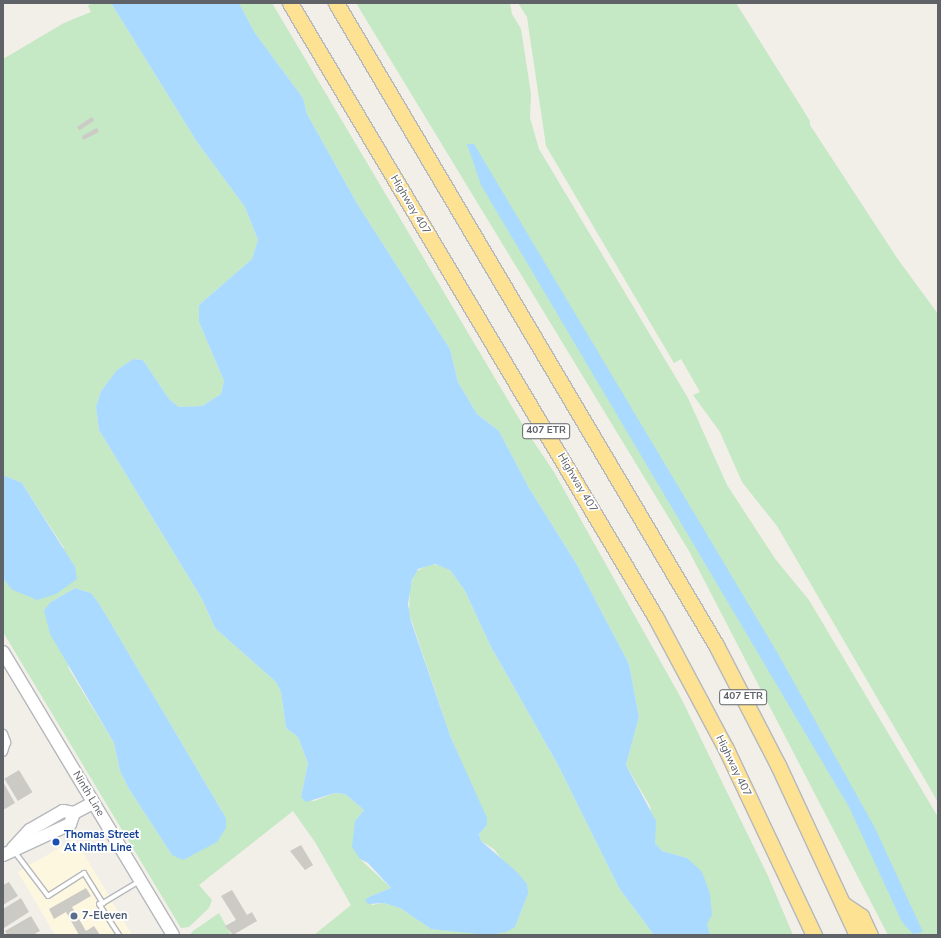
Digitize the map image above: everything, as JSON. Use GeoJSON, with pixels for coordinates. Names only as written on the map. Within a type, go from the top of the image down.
{"type":"FeatureCollection","features":[{"type":"Feature","properties":{"kind":"highway","name":"Highway 407"},"geometry":{"type":"LineString","coordinates":[[290,3],[656,618],[726,749],[814,935]]}},
{"type":"Feature","properties":{"kind":"highway","name":"407 ETR"},"geometry":{"type":"LineString","coordinates":[[336,3],[716,645],[778,765],[857,935]]}},
{"type":"Feature","properties":{"kind":"highway"},"geometry":{"type":"LineString","coordinates":[[842,903],[861,916],[870,935]]}},
{"type":"Feature","properties":{"kind":"main road","name":"Ninth Line"},"geometry":{"type":"LineString","coordinates":[[3,652],[173,935]]}},
{"type":"Feature","properties":{"kind":"main road"},"geometry":{"type":"LineString","coordinates":[[8,852],[30,830],[63,810],[74,813],[93,803]]}},
{"type":"Feature","properties":{"kind":"street"},"geometry":{"type":"LineString","coordinates":[[3,734],[6,742],[3,752]]}},
{"type":"Feature","properties":{"kind":"lane"},"geometry":{"type":"LineString","coordinates":[[8,852],[48,896],[84,873],[103,902]]}},
{"type":"Feature","properties":{"kind":"lane"},"geometry":{"type":"LineString","coordinates":[[119,935],[99,904],[140,881]]}},
{"type":"Feature","properties":{"kind":"shaded area"},"geometry":{"type":"Polygon","coordinates":[[[75,839],[132,935],[55,935],[18,872],[75,839]]]}},
{"type":"Feature","properties":{"kind":"green space"},"geometry":{"type":"Polygon","coordinates":[[[91,3],[111,3],[197,142],[245,207],[258,240],[252,259],[199,305],[199,322],[224,381],[221,394],[202,406],[179,407],[169,399],[143,360],[133,359],[117,370],[101,391],[96,407],[99,430],[202,599],[215,628],[276,682],[281,692],[286,728],[298,737],[308,763],[301,797],[314,801],[335,793],[345,794],[364,810],[355,821],[360,859],[391,888],[371,896],[372,905],[384,903],[400,908],[431,929],[456,931],[515,927],[528,894],[494,849],[481,841],[479,834],[487,825],[451,738],[409,613],[410,588],[415,572],[430,564],[443,566],[450,570],[465,591],[490,645],[558,765],[619,888],[654,935],[314,935],[351,905],[315,842],[293,811],[199,885],[212,900],[209,908],[189,927],[181,928],[3,632],[3,578],[11,589],[64,548],[22,483],[3,475],[3,59],[64,23],[91,12],[88,6],[91,3]],[[75,588],[51,602],[69,669],[114,743],[120,771],[129,789],[172,855],[226,818],[100,605],[91,593],[75,588]]]}},
{"type":"Feature","properties":{"kind":"green space"},"geometry":{"type":"Polygon","coordinates":[[[239,3],[272,3],[527,432],[554,472],[681,698],[768,876],[793,935],[710,935],[707,931],[687,858],[662,851],[655,843],[650,806],[626,765],[639,717],[629,664],[576,563],[529,488],[499,431],[477,414],[458,382],[450,349],[358,205],[307,114],[303,98],[255,33],[239,3]]]}},
{"type":"Feature","properties":{"kind":"green space"},"geometry":{"type":"Polygon","coordinates":[[[356,3],[510,3],[512,14],[521,29],[531,94],[530,118],[539,149],[688,398],[727,485],[776,560],[809,600],[938,817],[938,935],[888,935],[689,551],[356,3]]]}},
{"type":"Feature","properties":{"kind":"green space"},"geometry":{"type":"Polygon","coordinates":[[[518,3],[736,3],[810,121],[810,125],[897,258],[938,314],[938,802],[777,526],[742,482],[720,432],[693,395],[700,392],[681,359],[674,363],[546,146],[527,17],[518,3]]]}},
{"type":"Feature","properties":{"kind":"green space"},"geometry":{"type":"Polygon","coordinates":[[[219,913],[231,935],[190,935],[193,931],[219,913]]]}},
{"type":"Feature","properties":{"kind":"water"},"geometry":{"type":"Polygon","coordinates":[[[111,3],[239,3],[255,33],[303,98],[307,114],[358,205],[450,349],[458,382],[477,414],[499,431],[529,488],[576,563],[629,664],[639,717],[626,765],[656,821],[655,843],[662,851],[687,858],[702,872],[710,894],[712,915],[707,924],[710,935],[654,935],[619,888],[558,765],[490,645],[465,591],[450,570],[435,564],[418,569],[412,580],[408,604],[411,621],[451,738],[487,818],[487,825],[479,834],[481,841],[518,873],[527,884],[528,894],[515,927],[506,932],[488,935],[431,929],[400,908],[384,903],[368,904],[365,900],[391,888],[368,863],[360,859],[352,847],[355,821],[364,810],[345,794],[335,793],[306,802],[301,797],[308,763],[298,737],[286,728],[281,692],[276,682],[215,628],[202,599],[99,430],[96,407],[101,391],[117,370],[133,359],[143,360],[169,399],[179,407],[202,406],[221,394],[224,381],[199,322],[199,305],[252,259],[258,240],[245,207],[197,142],[111,3]]]}},
{"type":"Feature","properties":{"kind":"water"},"geometry":{"type":"Polygon","coordinates":[[[467,144],[474,144],[777,652],[875,828],[923,932],[913,934],[902,922],[849,807],[481,185],[467,144]]]}},
{"type":"Feature","properties":{"kind":"water"},"geometry":{"type":"Polygon","coordinates":[[[3,475],[22,483],[75,567],[77,579],[56,594],[37,600],[11,589],[3,578],[3,475]]]}},
{"type":"Feature","properties":{"kind":"water"},"geometry":{"type":"Polygon","coordinates":[[[75,588],[91,593],[100,605],[226,818],[226,828],[217,842],[183,860],[172,855],[129,789],[120,771],[114,743],[50,634],[44,610],[51,602],[75,588]]]}},
{"type":"Feature","properties":{"kind":"building"},"geometry":{"type":"Polygon","coordinates":[[[92,117],[94,120],[79,130],[77,127],[92,117]]]}},
{"type":"Feature","properties":{"kind":"building"},"geometry":{"type":"Polygon","coordinates":[[[97,128],[99,132],[83,140],[82,136],[97,128]]]}},
{"type":"Feature","properties":{"kind":"building"},"geometry":{"type":"Polygon","coordinates":[[[19,770],[32,792],[18,801],[4,779],[19,770]]]}},
{"type":"Feature","properties":{"kind":"building"},"geometry":{"type":"Polygon","coordinates":[[[3,782],[15,803],[3,810],[3,782]]]}},
{"type":"Feature","properties":{"kind":"building"},"geometry":{"type":"Polygon","coordinates":[[[301,845],[313,865],[305,870],[290,851],[301,845]]]}},
{"type":"Feature","properties":{"kind":"building"},"geometry":{"type":"Polygon","coordinates":[[[9,882],[18,896],[3,905],[3,885],[9,882]]]}},
{"type":"Feature","properties":{"kind":"building"},"geometry":{"type":"Polygon","coordinates":[[[86,888],[91,896],[72,907],[86,931],[94,926],[100,935],[79,935],[66,912],[54,919],[49,909],[86,888]]]}},
{"type":"Feature","properties":{"kind":"building"},"geometry":{"type":"Polygon","coordinates":[[[232,890],[247,915],[252,912],[257,921],[233,935],[225,926],[236,920],[221,896],[232,890]]]}},
{"type":"Feature","properties":{"kind":"building"},"geometry":{"type":"Polygon","coordinates":[[[21,898],[29,912],[4,928],[3,909],[21,898]]]}},
{"type":"Feature","properties":{"kind":"building"},"geometry":{"type":"Polygon","coordinates":[[[31,916],[40,931],[33,935],[7,935],[5,931],[31,916]]]}},
{"type":"Feature","properties":{"kind":"place","name":"Thomas Street At Ninth Line"},"geometry":{"type":"Point","coordinates":[56,842]}},
{"type":"Feature","properties":{"kind":"place","name":"7-Eleven"},"geometry":{"type":"Point","coordinates":[74,916]}}]}
